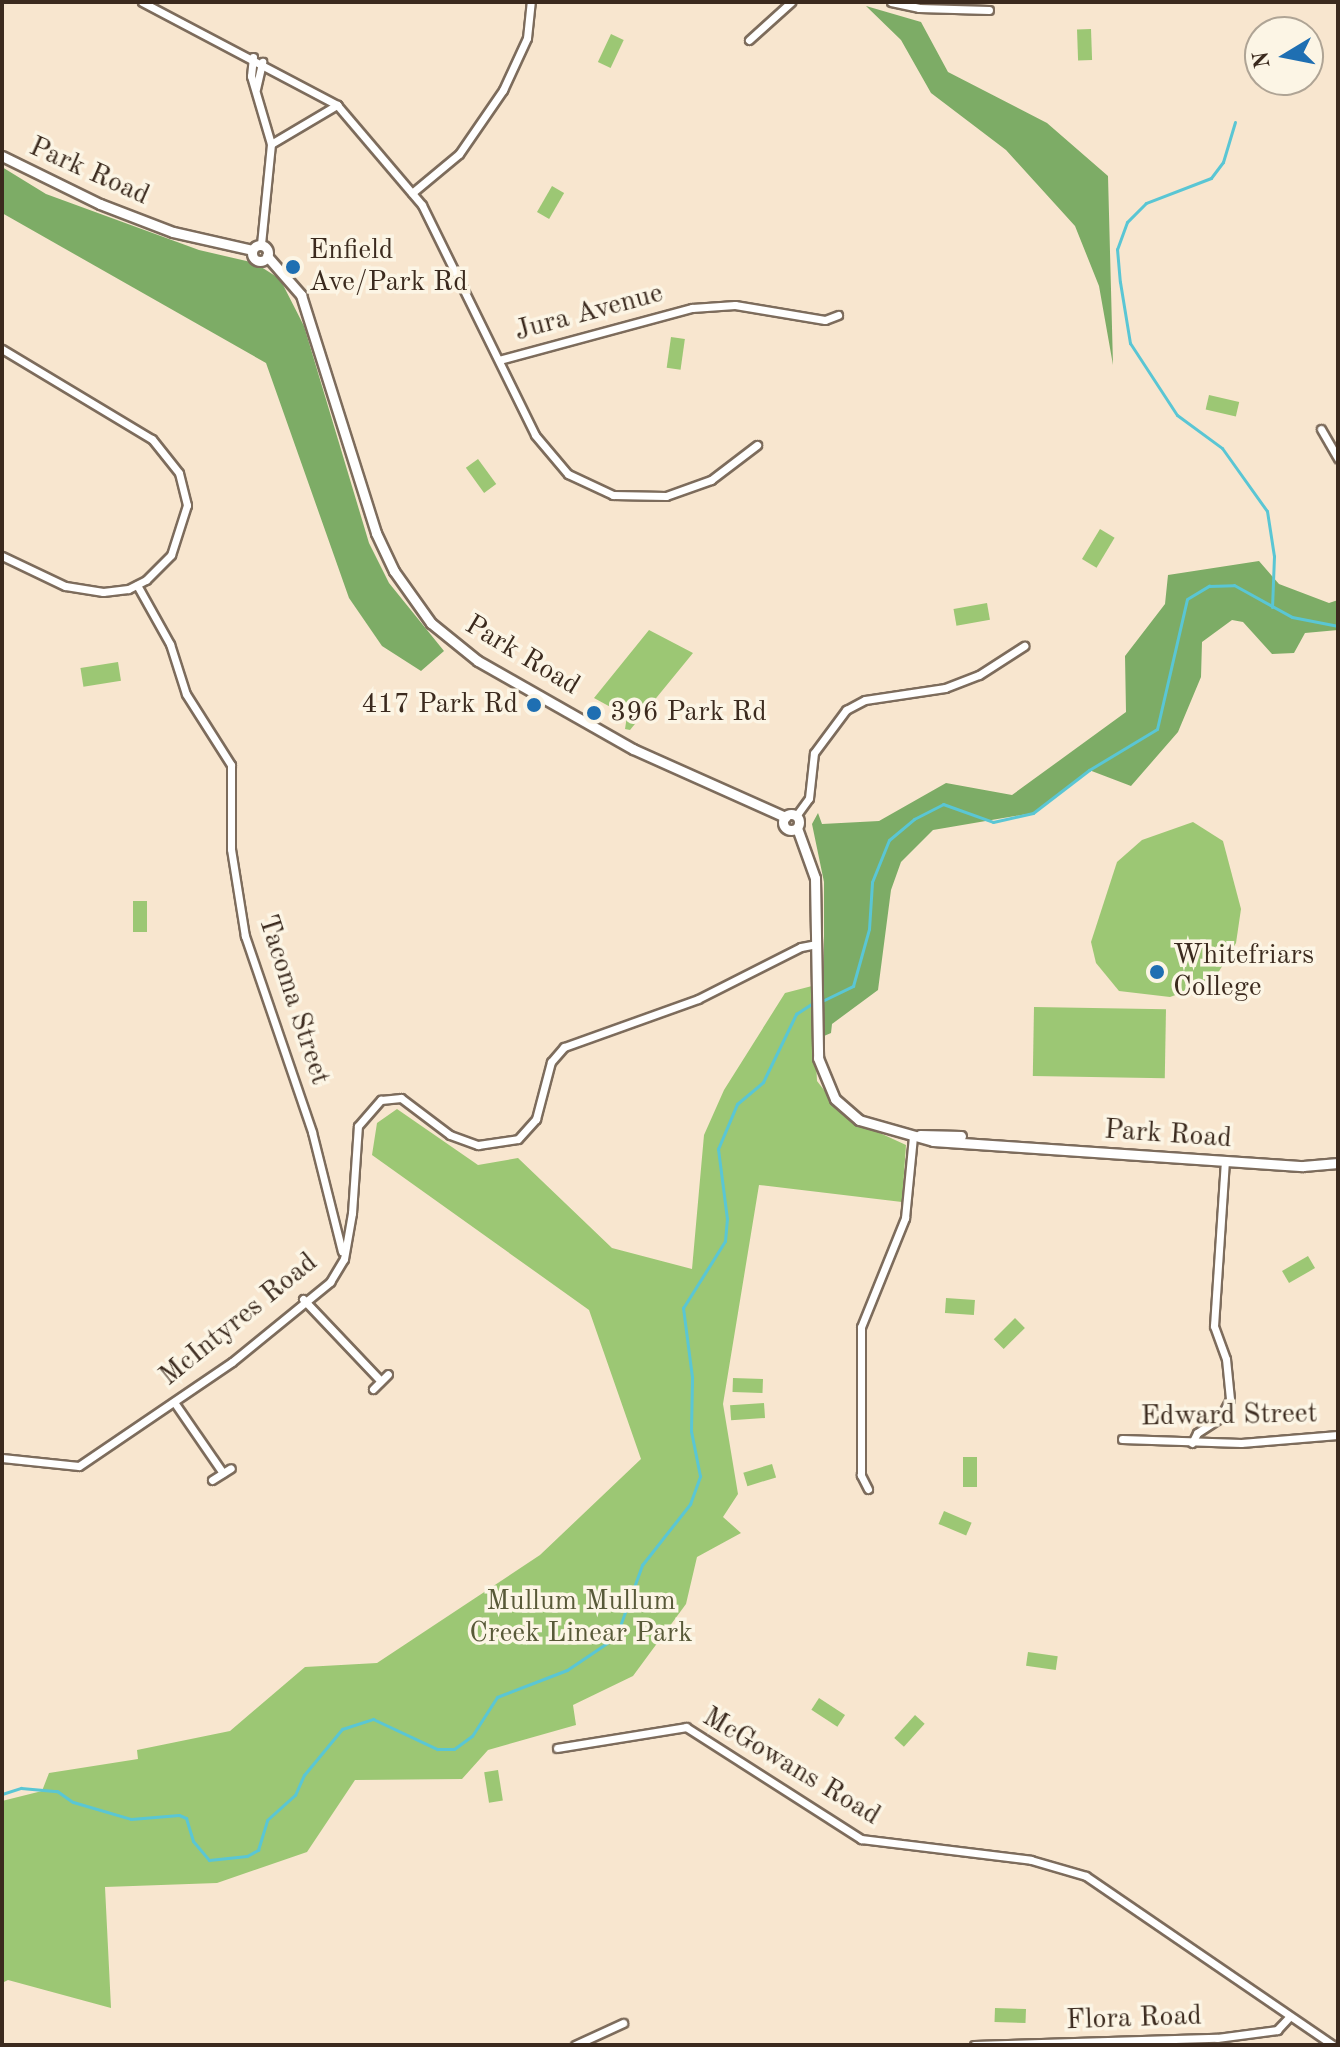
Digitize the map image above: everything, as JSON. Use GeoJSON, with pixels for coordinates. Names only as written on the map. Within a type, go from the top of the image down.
{"type":"FeatureCollection","features":[{"type":"Feature","properties":{"kind":"street"},"geometry":{"type":"LineString","coordinates":[[142,2],[253,57],[337,105],[412,193],[535,435],[556,464],[582,483],[613,495],[652,498],[682,493],[726,471],[757,445]]}},
{"type":"Feature","properties":{"kind":"street"},"geometry":{"type":"LineString","coordinates":[[412,193],[459,154],[503,90],[527,38],[531,2]]}},
{"type":"Feature","properties":{"kind":"street"},"geometry":{"type":"LineString","coordinates":[[749,40],[791,2]]}},
{"type":"Feature","properties":{"kind":"street"},"geometry":{"type":"LineString","coordinates":[[891,2],[989,10]]}},
{"type":"Feature","properties":{"kind":"street"},"geometry":{"type":"LineString","coordinates":[[253,57],[251,76],[271,144],[256,248]]}},
{"type":"Feature","properties":{"kind":"street"},"geometry":{"type":"LineString","coordinates":[[256,91],[262,62]]}},
{"type":"Feature","properties":{"kind":"street"},"geometry":{"type":"LineString","coordinates":[[271,144],[337,105]]}},
{"type":"Feature","properties":{"kind":"street","name":"Park Road"},"geometry":{"type":"LineString","coordinates":[[2,156],[129,215],[256,248],[267,256],[289,276],[305,304],[376,533],[407,592],[431,623],[478,661],[633,749],[785,817]]}},
{"type":"Feature","properties":{"kind":"street","name":"Jura Avenue"},"geometry":{"type":"LineString","coordinates":[[499,360],[692,308],[735,305],[825,320],[838,315]]}},
{"type":"Feature","properties":{"kind":"street"},"geometry":{"type":"LineString","coordinates":[[2,349],[138,428],[164,451],[179,473],[187,505],[180,534],[168,559],[137,585],[103,592],[78,589],[2,556]]}},
{"type":"Feature","properties":{"kind":"street"},"geometry":{"type":"LineString","coordinates":[[1321,429],[1338,458]]}},
{"type":"Feature","properties":{"kind":"street","name":"Tacoma Street"},"geometry":{"type":"LineString","coordinates":[[137,585],[170,644],[186,694],[231,765],[231,849],[245,936],[270,998],[335,1209],[344,1259]]}},
{"type":"Feature","properties":{"kind":"street"},"geometry":{"type":"LineString","coordinates":[[796,816],[785,817],[787,829],[797,828],[796,816],[809,798],[814,753],[846,710],[865,700],[945,688],[979,675],[1024,646]]}},
{"type":"Feature","properties":{"kind":"street","name":"Park Road"},"geometry":{"type":"LineString","coordinates":[[797,828],[815,878],[816,1038],[822,1074],[846,1112],[871,1126],[913,1136],[945,1134],[995,1142],[1225,1162],[1338,1163]]}},
{"type":"Feature","properties":{"kind":"street","name":"McIntyres Road"},"geometry":{"type":"LineString","coordinates":[[2,1458],[79,1466],[232,1362],[303,1299],[330,1282],[344,1259],[352,1213],[358,1126],[381,1100],[401,1098],[450,1135],[478,1145],[518,1139],[536,1119],[551,1062],[564,1047],[698,999],[801,947],[817,944]]}},
{"type":"Feature","properties":{"kind":"street"},"geometry":{"type":"LineString","coordinates":[[868,1489],[861,1475],[861,1327],[905,1218],[913,1136]]}},
{"type":"Feature","properties":{"kind":"street"},"geometry":{"type":"LineString","coordinates":[[1192,1443],[1197,1433],[1220,1418],[1230,1399],[1226,1359],[1214,1326],[1225,1162]]}},
{"type":"Feature","properties":{"kind":"street"},"geometry":{"type":"LineString","coordinates":[[335,1209],[352,1213]]}},
{"type":"Feature","properties":{"kind":"street"},"geometry":{"type":"LineString","coordinates":[[303,1299],[380,1380]]}},
{"type":"Feature","properties":{"kind":"street"},"geometry":{"type":"LineString","coordinates":[[373,1389],[388,1374]]}},
{"type":"Feature","properties":{"kind":"street"},"geometry":{"type":"LineString","coordinates":[[174,1402],[223,1473]]}},
{"type":"Feature","properties":{"kind":"street","name":"Edward Street"},"geometry":{"type":"LineString","coordinates":[[1122,1439],[1192,1443],[1338,1435]]}},
{"type":"Feature","properties":{"kind":"street"},"geometry":{"type":"LineString","coordinates":[[212,1480],[231,1468]]}},
{"type":"Feature","properties":{"kind":"street","name":"McGowans Road"},"geometry":{"type":"LineString","coordinates":[[557,1748],[677,1726],[694,1730],[861,1839],[1031,1860],[1086,1876],[1288,2018],[1333,2045]]}},
{"type":"Feature","properties":{"kind":"street","name":"Flora Road"},"geometry":{"type":"LineString","coordinates":[[974,2045],[1217,2042],[1277,2030],[1288,2018]]}},
{"type":"Feature","properties":{"kind":"street"},"geometry":{"type":"LineString","coordinates":[[575,2045],[623,2023]]}},
{"type":"Feature","properties":{"kind":"green space"},"geometry":{"type":"Polygon","coordinates":[[[866,6],[921,22],[948,72],[1047,123],[1108,176],[1113,365],[1099,286],[1075,226],[1006,150],[931,93],[901,40],[866,6]]]}},
{"type":"Feature","properties":{"kind":"green space"},"geometry":{"type":"Polygon","coordinates":[[[1077,29],[1091,29],[1092,60],[1078,60],[1077,29]]]}},
{"type":"Feature","properties":{"kind":"green space"},"geometry":{"type":"Polygon","coordinates":[[[611,34],[624,40],[611,68],[598,62],[611,34]]]}},
{"type":"Feature","properties":{"kind":"green space"},"geometry":{"type":"Polygon","coordinates":[[[2,167],[46,194],[199,250],[255,263],[280,279],[304,326],[369,543],[389,583],[444,651],[421,671],[382,646],[349,598],[266,363],[2,213],[2,167]]]}},
{"type":"Feature","properties":{"kind":"green space"},"geometry":{"type":"Polygon","coordinates":[[[552,186],[564,193],[549,219],[537,212],[552,186]]]}},
{"type":"Feature","properties":{"kind":"green space"},"geometry":{"type":"Polygon","coordinates":[[[671,337],[685,339],[681,370],[667,368],[671,337]]]}},
{"type":"Feature","properties":{"kind":"green space"},"geometry":{"type":"Polygon","coordinates":[[[1209,395],[1239,402],[1236,417],[1206,410],[1209,395]]]}},
{"type":"Feature","properties":{"kind":"green space"},"geometry":{"type":"Polygon","coordinates":[[[478,459],[496,484],[484,493],[466,468],[478,459]]]}},
{"type":"Feature","properties":{"kind":"green space"},"geometry":{"type":"Polygon","coordinates":[[[1100,529],[1115,538],[1097,568],[1082,559],[1100,529]]]}},
{"type":"Feature","properties":{"kind":"green space"},"geometry":{"type":"Polygon","coordinates":[[[1259,561],[1279,584],[1329,603],[1338,600],[1338,630],[1305,633],[1294,653],[1272,654],[1243,622],[1232,620],[1202,642],[1201,677],[1178,732],[1131,786],[1089,770],[1033,813],[933,830],[901,862],[891,890],[878,990],[832,1024],[831,1033],[824,1036],[824,882],[812,824],[818,813],[822,824],[879,821],[946,783],[1012,795],[1126,712],[1125,656],[1165,604],[1168,575],[1259,561]]]}},
{"type":"Feature","properties":{"kind":"green space"},"geometry":{"type":"Polygon","coordinates":[[[987,603],[990,620],[956,626],[954,609],[987,603]]]}},
{"type":"Feature","properties":{"kind":"green space"},"geometry":{"type":"Polygon","coordinates":[[[649,630],[693,653],[630,730],[625,729],[627,716],[594,698],[649,630]]]}},
{"type":"Feature","properties":{"kind":"green space"},"geometry":{"type":"Polygon","coordinates":[[[118,662],[121,681],[83,687],[80,668],[118,662]]]}},
{"type":"Feature","properties":{"kind":"green space"},"geometry":{"type":"Polygon","coordinates":[[[1193,822],[1223,841],[1241,909],[1236,943],[1218,973],[1198,987],[1170,997],[1119,991],[1096,963],[1091,942],[1117,862],[1142,840],[1193,822]]]}},
{"type":"Feature","properties":{"kind":"green space"},"geometry":{"type":"Polygon","coordinates":[[[133,901],[147,901],[147,932],[133,932],[133,901]]]}},
{"type":"Feature","properties":{"kind":"green space","name":"Mullum Mullum Creek Linear Park"},"geometry":{"type":"Polygon","coordinates":[[[812,986],[817,1081],[845,1117],[906,1145],[902,1202],[759,1185],[723,1404],[738,1494],[723,1517],[741,1533],[697,1557],[686,1604],[633,1676],[573,1705],[576,1725],[488,1750],[462,1779],[355,1780],[307,1852],[217,1883],[105,1887],[111,2008],[8,1980],[2,1983],[2,1801],[42,1791],[49,1773],[138,1759],[137,1750],[230,1731],[305,1667],[377,1663],[540,1555],[641,1459],[589,1310],[372,1155],[377,1123],[397,1109],[478,1165],[518,1158],[612,1248],[692,1269],[704,1135],[724,1090],[785,993],[812,986]]]}},
{"type":"Feature","properties":{"kind":"green space"},"geometry":{"type":"Polygon","coordinates":[[[1034,1007],[1166,1009],[1165,1078],[1033,1076],[1034,1007]]]}},
{"type":"Feature","properties":{"kind":"green space"},"geometry":{"type":"Polygon","coordinates":[[[1308,1256],[1315,1268],[1289,1283],[1282,1271],[1308,1256]]]}},
{"type":"Feature","properties":{"kind":"green space"},"geometry":{"type":"Polygon","coordinates":[[[946,1298],[975,1300],[974,1315],[945,1313],[946,1298]]]}},
{"type":"Feature","properties":{"kind":"green space"},"geometry":{"type":"Polygon","coordinates":[[[1015,1318],[1025,1328],[1004,1349],[994,1339],[1015,1318]]]}},
{"type":"Feature","properties":{"kind":"green space"},"geometry":{"type":"Polygon","coordinates":[[[733,1378],[763,1379],[762,1393],[733,1392],[733,1378]]]}},
{"type":"Feature","properties":{"kind":"green space"},"geometry":{"type":"Polygon","coordinates":[[[764,1403],[765,1418],[731,1420],[730,1405],[764,1403]]]}},
{"type":"Feature","properties":{"kind":"green space"},"geometry":{"type":"Polygon","coordinates":[[[963,1457],[977,1457],[977,1487],[963,1487],[963,1457]]]}},
{"type":"Feature","properties":{"kind":"green space"},"geometry":{"type":"Polygon","coordinates":[[[772,1464],[776,1477],[747,1486],[743,1473],[772,1464]]]}},
{"type":"Feature","properties":{"kind":"green space"},"geometry":{"type":"Polygon","coordinates":[[[944,1511],[972,1523],[966,1536],[939,1524],[944,1511]]]}},
{"type":"Feature","properties":{"kind":"green space"},"geometry":{"type":"Polygon","coordinates":[[[1028,1652],[1058,1656],[1056,1670],[1026,1666],[1028,1652]]]}},
{"type":"Feature","properties":{"kind":"green space"},"geometry":{"type":"Polygon","coordinates":[[[819,1698],[845,1715],[837,1727],[811,1710],[819,1698]]]}},
{"type":"Feature","properties":{"kind":"green space"},"geometry":{"type":"Polygon","coordinates":[[[915,1715],[925,1724],[904,1747],[894,1738],[915,1715]]]}},
{"type":"Feature","properties":{"kind":"green space"},"geometry":{"type":"Polygon","coordinates":[[[498,1770],[503,1801],[489,1803],[484,1772],[498,1770]]]}},
{"type":"Feature","properties":{"kind":"green space"},"geometry":{"type":"Polygon","coordinates":[[[995,2008],[1026,2009],[1025,2023],[995,2022],[995,2008]]]}},
{"type":"Feature","properties":{"kind":"waterway"},"geometry":{"type":"LineString","coordinates":[[1235,122],[1223,162],[1211,178],[1146,203],[1127,222],[1117,249],[1130,343],[1177,415],[1222,448],[1267,511],[1274,556],[1272,607]]}},
{"type":"Feature","properties":{"kind":"waterway"},"geometry":{"type":"LineString","coordinates":[[820,1002],[853,986],[869,929],[872,882],[889,840],[914,819],[943,804],[993,822],[1033,813],[1089,770],[1157,729],[1187,599],[1209,586],[1234,585],[1292,617],[1338,626]]}},
{"type":"Feature","properties":{"kind":"waterway"},"geometry":{"type":"LineString","coordinates":[[2,1794],[21,1788],[57,1791],[73,1802],[131,1819],[179,1815],[186,1818],[193,1841],[209,1860],[247,1856],[258,1850],[267,1820],[295,1795],[304,1775],[342,1729],[373,1719],[437,1749],[454,1749],[472,1736],[497,1697],[567,1670],[616,1637],[642,1565],[690,1504],[700,1476],[691,1431],[692,1377],[683,1308],[725,1241],[727,1219],[718,1149],[737,1104],[763,1082],[796,1014],[813,1003]]}},
{"type":"Feature","properties":{"kind":"place","name":"Enfield Ave/Park Rd"},"geometry":{"type":"Point","coordinates":[293,267]}},
{"type":"Feature","properties":{"kind":"place","name":"417 Park Rd"},"geometry":{"type":"Point","coordinates":[534,705]}},
{"type":"Feature","properties":{"kind":"place","name":"396 Park Rd"},"geometry":{"type":"Point","coordinates":[594,713]}},
{"type":"Feature","properties":{"kind":"place","name":"Whitefriars College"},"geometry":{"type":"Point","coordinates":[1157,972]}}]}
